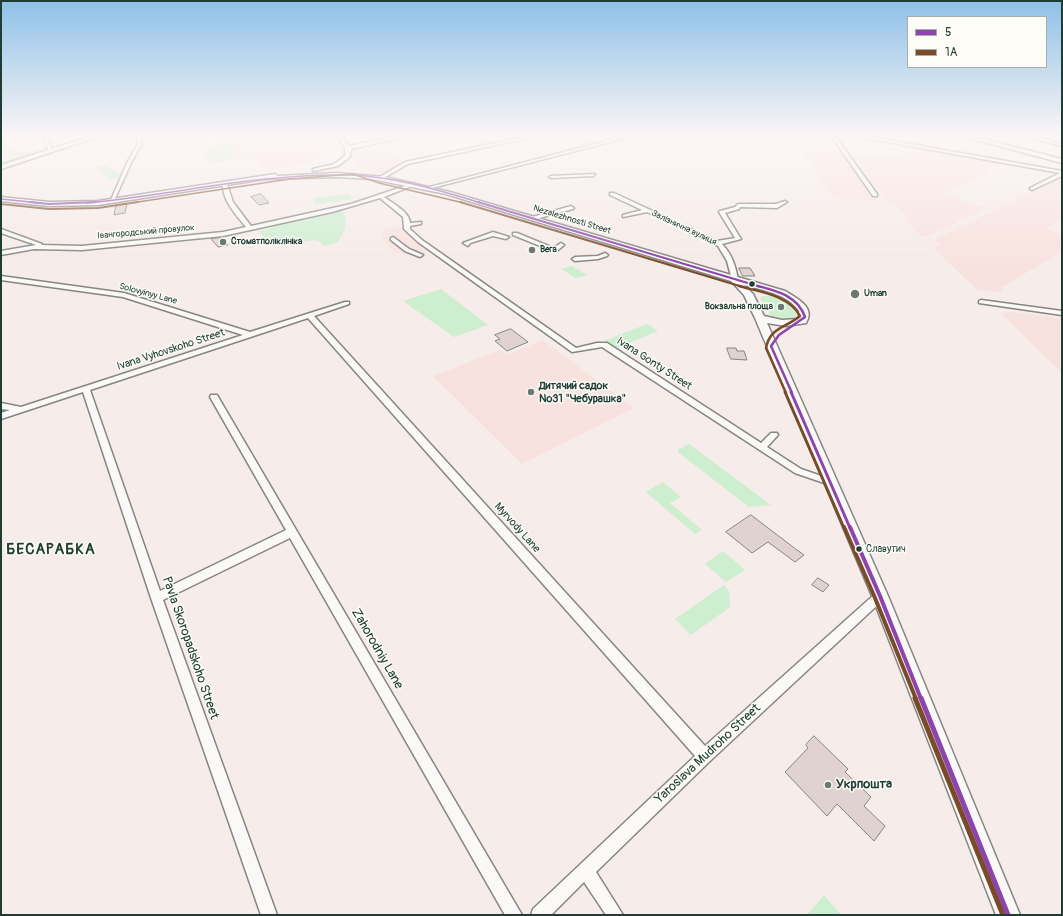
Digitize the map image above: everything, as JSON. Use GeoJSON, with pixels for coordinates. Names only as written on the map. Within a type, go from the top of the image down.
{"type":"FeatureCollection","features":[{"type":"Feature","properties":{"kind":"main road","name":"Nezalezhnosti Street"},"geometry":{"type":"LineString","coordinates":[[1,199],[29,203],[58,204],[112,201],[225,186],[263,179]]}},
{"type":"Feature","properties":{"kind":"main road","name":"Nezalezhnosti Street"},"geometry":{"type":"LineString","coordinates":[[384,179],[428,188],[532,218],[734,280]]}},
{"type":"Feature","properties":{"kind":"main road"},"geometry":{"type":"LineString","coordinates":[[734,280],[782,293],[795,300],[805,313],[803,321],[778,333],[771,346]]}},
{"type":"Feature","properties":{"kind":"main road"},"geometry":{"type":"LineString","coordinates":[[734,280],[748,294],[760,318],[880,596],[1008,915]]}},
{"type":"Feature","properties":{"kind":"main road"},"geometry":{"type":"LineString","coordinates":[[748,294],[765,290],[782,293]]}},
{"type":"Feature","properties":{"kind":"main road"},"geometry":{"type":"LineString","coordinates":[[760,318],[774,323],[786,324],[803,321]]}},
{"type":"Feature","properties":{"kind":"street"},"geometry":{"type":"LineString","coordinates":[[112,201],[122,179]]}},
{"type":"Feature","properties":{"kind":"street"},"geometry":{"type":"LineString","coordinates":[[428,188],[465,179]]}},
{"type":"Feature","properties":{"kind":"street"},"geometry":{"type":"LineString","coordinates":[[863,179],[875,195]]}},
{"type":"Feature","properties":{"kind":"street"},"geometry":{"type":"LineString","coordinates":[[1032,189],[1051,179]]}},
{"type":"Feature","properties":{"kind":"street","name":"Івангородський провулок"},"geometry":{"type":"LineString","coordinates":[[44,246],[82,248],[216,234],[343,208],[381,197],[412,184]]}},
{"type":"Feature","properties":{"kind":"street"},"geometry":{"type":"LineString","coordinates":[[225,186],[231,188]]}},
{"type":"Feature","properties":{"kind":"street"},"geometry":{"type":"LineString","coordinates":[[225,186],[233,205],[250,228]]}},
{"type":"Feature","properties":{"kind":"street","name":"Залізнична вулиця"},"geometry":{"type":"LineString","coordinates":[[612,194],[717,243],[724,248],[733,268],[734,280]]}},
{"type":"Feature","properties":{"kind":"street","name":"Ivana Gonty Street"},"geometry":{"type":"LineString","coordinates":[[381,197],[404,216],[407,229],[420,241],[575,350],[583,350],[597,344],[604,345],[798,471],[830,482]]}},
{"type":"Feature","properties":{"kind":"street"},"geometry":{"type":"LineString","coordinates":[[717,243],[738,239],[722,212],[737,208],[738,205],[776,206],[785,202]]}},
{"type":"Feature","properties":{"kind":"street"},"geometry":{"type":"LineString","coordinates":[[532,218],[570,208]]}},
{"type":"Feature","properties":{"kind":"street"},"geometry":{"type":"LineString","coordinates":[[625,216],[646,211]]}},
{"type":"Feature","properties":{"kind":"street"},"geometry":{"type":"LineString","coordinates":[[407,225],[419,223]]}},
{"type":"Feature","properties":{"kind":"street"},"geometry":{"type":"LineString","coordinates":[[1,231],[44,246]]}},
{"type":"Feature","properties":{"kind":"street"},"geometry":{"type":"LineString","coordinates":[[468,244],[466,243],[493,234],[506,237]]}},
{"type":"Feature","properties":{"kind":"street"},"geometry":{"type":"LineString","coordinates":[[515,234],[550,248],[556,248],[561,245]]}},
{"type":"Feature","properties":{"kind":"street"},"geometry":{"type":"LineString","coordinates":[[393,239],[407,250],[420,255]]}},
{"type":"Feature","properties":{"kind":"street"},"geometry":{"type":"LineString","coordinates":[[1,253],[44,246]]}},
{"type":"Feature","properties":{"kind":"street"},"geometry":{"type":"LineString","coordinates":[[575,259],[584,257],[594,258],[605,255]]}},
{"type":"Feature","properties":{"kind":"street","name":"Solovyinyy Lane"},"geometry":{"type":"LineString","coordinates":[[1,278],[124,295],[252,335]]}},
{"type":"Feature","properties":{"kind":"street"},"geometry":{"type":"LineString","coordinates":[[981,302],[1062,313]]}},
{"type":"Feature","properties":{"kind":"street","name":"Ivana Vyhovskoho Street"},"geometry":{"type":"LineString","coordinates":[[1,416],[348,304]]}},
{"type":"Feature","properties":{"kind":"street","name":"Myrvody Lane"},"geometry":{"type":"LineString","coordinates":[[310,316],[705,756]]}},
{"type":"Feature","properties":{"kind":"street","name":"Pavla Skoropadskoho Street"},"geometry":{"type":"LineString","coordinates":[[86,389],[157,598],[269,915]]}},
{"type":"Feature","properties":{"kind":"street","name":"Zahorodniy Lane"},"geometry":{"type":"LineString","coordinates":[[214,397],[514,915]]}},
{"type":"Feature","properties":{"kind":"street"},"geometry":{"type":"LineString","coordinates":[[1,406],[23,409]]}},
{"type":"Feature","properties":{"kind":"street"},"geometry":{"type":"LineString","coordinates":[[762,447],[774,435]]}},
{"type":"Feature","properties":{"kind":"street"},"geometry":{"type":"LineString","coordinates":[[157,598],[292,532]]}},
{"type":"Feature","properties":{"kind":"street","name":"Yaroslava Mudroho Street"},"geometry":{"type":"LineString","coordinates":[[539,915],[705,756],[880,596]]}},
{"type":"Feature","properties":{"kind":"street"},"geometry":{"type":"LineString","coordinates":[[586,871],[615,915]]}},
{"type":"Feature","properties":{"kind":"shaded area"},"geometry":{"type":"Polygon","coordinates":[[[820,179],[861,179],[879,202],[833,198],[820,179]]]}},
{"type":"Feature","properties":{"kind":"shaded area"},"geometry":{"type":"Polygon","coordinates":[[[870,179],[973,179],[941,194],[987,208],[928,236],[921,236],[903,219],[908,219],[895,204],[889,203],[872,183],[870,179]]]}},
{"type":"Feature","properties":{"kind":"shaded area"},"geometry":{"type":"Polygon","coordinates":[[[1057,179],[1062,182],[1062,220],[1046,229],[1062,235],[1062,251],[1001,288],[1004,292],[977,290],[934,248],[940,244],[932,241],[1057,179]]]}},
{"type":"Feature","properties":{"kind":"shaded area"},"geometry":{"type":"Polygon","coordinates":[[[399,226],[430,250],[421,253],[395,253],[382,240],[384,230],[399,226]]]}},
{"type":"Feature","properties":{"kind":"shaded area"},"geometry":{"type":"Polygon","coordinates":[[[1009,312],[1062,318],[1062,373],[1002,314],[1009,312]]]}},
{"type":"Feature","properties":{"kind":"shaded area","name":"Дитячий садок №31 \"Чебурашка\""},"geometry":{"type":"Polygon","coordinates":[[[543,340],[634,408],[522,464],[433,376],[500,350],[506,355],[543,340]]]}},
{"type":"Feature","properties":{"kind":"green space"},"geometry":{"type":"Polygon","coordinates":[[[348,194],[352,197],[351,199],[315,205],[315,198],[348,194]]]}},
{"type":"Feature","properties":{"kind":"green space"},"geometry":{"type":"Polygon","coordinates":[[[342,210],[346,222],[343,234],[338,242],[323,246],[321,242],[315,240],[286,244],[269,241],[266,240],[259,231],[273,228],[271,225],[342,210]]]}},
{"type":"Feature","properties":{"kind":"green space"},"geometry":{"type":"Polygon","coordinates":[[[572,266],[587,275],[576,278],[561,269],[572,266]]]}},
{"type":"Feature","properties":{"kind":"green space"},"geometry":{"type":"Polygon","coordinates":[[[441,289],[488,325],[454,337],[403,301],[441,289]]]}},
{"type":"Feature","properties":{"kind":"green space"},"geometry":{"type":"Polygon","coordinates":[[[763,296],[780,296],[787,298],[797,316],[787,319],[770,315],[760,298],[763,296]]]}},
{"type":"Feature","properties":{"kind":"green space"},"geometry":{"type":"Polygon","coordinates":[[[647,324],[658,331],[615,349],[604,341],[647,324]]]}},
{"type":"Feature","properties":{"kind":"green space"},"geometry":{"type":"Polygon","coordinates":[[[689,444],[771,505],[749,507],[678,452],[679,449],[689,444]]]}},
{"type":"Feature","properties":{"kind":"green space"},"geometry":{"type":"Polygon","coordinates":[[[663,482],[681,497],[670,503],[702,530],[695,534],[646,492],[663,482]]]}},
{"type":"Feature","properties":{"kind":"green space"},"geometry":{"type":"Polygon","coordinates":[[[723,551],[745,570],[726,582],[705,564],[723,551]]]}},
{"type":"Feature","properties":{"kind":"green space"},"geometry":{"type":"Polygon","coordinates":[[[724,585],[729,591],[730,607],[691,635],[675,619],[724,585]]]}},
{"type":"Feature","properties":{"kind":"green space"},"geometry":{"type":"Polygon","coordinates":[[[824,895],[841,915],[807,915],[824,895]]]}},
{"type":"Feature","properties":{"kind":"building"},"geometry":{"type":"Polygon","coordinates":[[[261,194],[269,203],[259,205],[251,197],[261,194]]]}},
{"type":"Feature","properties":{"kind":"building"},"geometry":{"type":"Polygon","coordinates":[[[127,204],[125,213],[114,215],[116,205],[127,204]]]}},
{"type":"Feature","properties":{"kind":"building"},"geometry":{"type":"Polygon","coordinates":[[[221,238],[228,245],[218,247],[211,239],[221,238]]]}},
{"type":"Feature","properties":{"kind":"building"},"geometry":{"type":"Polygon","coordinates":[[[739,268],[750,268],[755,276],[743,276],[739,268]]]}},
{"type":"Feature","properties":{"kind":"building"},"geometry":{"type":"Polygon","coordinates":[[[511,329],[528,342],[507,351],[495,341],[500,339],[495,335],[511,329]]]}},
{"type":"Feature","properties":{"kind":"building"},"geometry":{"type":"Polygon","coordinates":[[[727,348],[736,348],[737,351],[744,351],[747,360],[731,359],[727,348]]]}},
{"type":"Feature","properties":{"kind":"building"},"geometry":{"type":"Polygon","coordinates":[[[751,515],[804,555],[795,562],[768,542],[752,553],[726,532],[751,515]]]}},
{"type":"Feature","properties":{"kind":"building"},"geometry":{"type":"Polygon","coordinates":[[[818,578],[829,585],[823,592],[812,585],[818,578]]]}},
{"type":"Feature","properties":{"kind":"building","name":"Укрпошта"},"geometry":{"type":"Polygon","coordinates":[[[814,736],[848,769],[845,772],[871,797],[864,806],[885,826],[874,841],[837,804],[827,816],[785,772],[808,748],[806,745],[814,736]]]}},
{"type":"Feature","properties":{"kind":"transit line","name":"5"},"geometry":{"type":"LineString","coordinates":[[1,199],[49,204],[86,203],[136,198],[262,179]]}},
{"type":"Feature","properties":{"kind":"transit line","name":"1А"},"geometry":{"type":"LineString","coordinates":[[1,204],[49,209],[98,208],[293,179]]}},
{"type":"Feature","properties":{"kind":"transit line","name":"1А"},"geometry":{"type":"LineString","coordinates":[[367,179],[379,183],[447,198],[780,298],[794,307],[800,316],[796,320],[770,335],[766,348],[875,598],[1003,915]]}},
{"type":"Feature","properties":{"kind":"transit line","name":"5"},"geometry":{"type":"LineString","coordinates":[[383,179],[448,193],[782,293],[793,300],[802,309],[805,317],[796,325],[779,335],[771,346],[880,596],[1008,915]]}},
{"type":"Feature","properties":{"kind":"place","name":"Стоматполіклініка"},"geometry":{"type":"Point","coordinates":[223,242]}},
{"type":"Feature","properties":{"kind":"place","name":"Вега"},"geometry":{"type":"Point","coordinates":[532,250]}},
{"type":"Feature","properties":{"kind":"place","name":"Uman"},"geometry":{"type":"Point","coordinates":[855,294]}},
{"type":"Feature","properties":{"kind":"place","name":"Вокзальна площа"},"geometry":{"type":"Point","coordinates":[781,307]}},
{"type":"Feature","properties":{"kind":"place","name":"Дитячий садок №31 \"Чебурашка\""},"geometry":{"type":"Point","coordinates":[531,392]}},
{"type":"Feature","properties":{"kind":"place","name":"Славутич"},"geometry":{"type":"Point","coordinates":[859,549]}},
{"type":"Feature","properties":{"kind":"place","name":"Укрпошта"},"geometry":{"type":"Point","coordinates":[828,785]}},
{"type":"Feature","properties":{"kind":"district","name":"БЕСАРАБКА"},"geometry":{"type":"Point","coordinates":[51,550]}}]}
